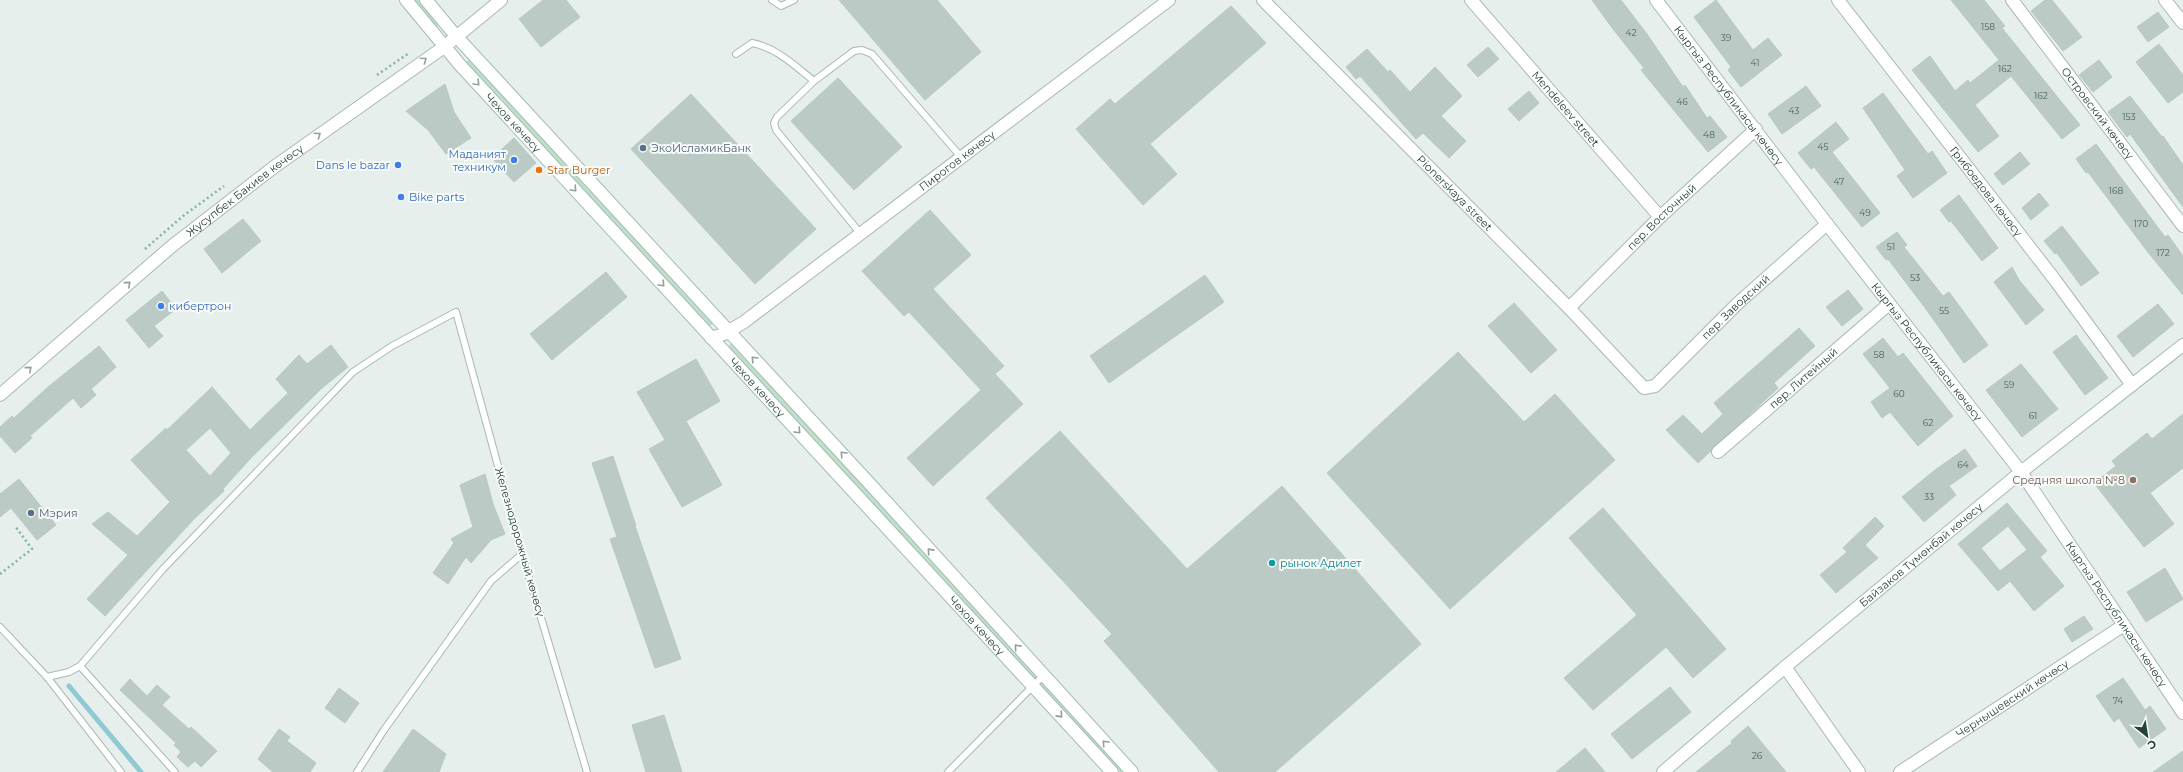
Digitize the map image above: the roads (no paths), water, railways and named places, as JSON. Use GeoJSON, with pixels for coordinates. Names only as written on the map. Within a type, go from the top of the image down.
{"type":"FeatureCollection","features":[{"type":"Feature","properties":{"kind":"street","name":"Чехов көчөсү"},"geometry":{"type":"LineString","coordinates":[[406,0],[460,65],[1112,772]]}},
{"type":"Feature","properties":{"kind":"street","name":"Чехов көчөсү"},"geometry":{"type":"LineString","coordinates":[[426,0],[473,55],[740,343],[1132,772]]}},
{"type":"Feature","properties":{"kind":"street","name":"Жусупбек Бакиев көчөсү"},"geometry":{"type":"LineString","coordinates":[[0,395],[196,227],[274,166],[444,46],[501,0]]}},
{"type":"Feature","properties":{"kind":"street","name":"Пирогов көчөсү"},"geometry":{"type":"LineString","coordinates":[[708,334],[728,331],[744,322],[1169,0]]}},
{"type":"Feature","properties":{"kind":"street","name":"Pionerskaya street"},"geometry":{"type":"LineString","coordinates":[[1263,0],[1569,308],[1644,388]]}},
{"type":"Feature","properties":{"kind":"street","name":"Mendeleev street"},"geometry":{"type":"LineString","coordinates":[[1471,0],[1660,217]]}},
{"type":"Feature","properties":{"kind":"street","name":"Кыргыз Республикасы көчөсү"},"geometry":{"type":"LineString","coordinates":[[1656,0],[1756,129],[1827,224],[2021,472],[2183,713]]}},
{"type":"Feature","properties":{"kind":"street","name":"Грибоедова көчөсү"},"geometry":{"type":"LineString","coordinates":[[1838,0],[2050,274],[2132,385]]}},
{"type":"Feature","properties":{"kind":"street","name":"Островский көчөсү"},"geometry":{"type":"LineString","coordinates":[[2012,0],[2183,226]]}},
{"type":"Feature","properties":{"kind":"street"},"geometry":{"type":"LineString","coordinates":[[2165,0],[2183,23]]}},
{"type":"Feature","properties":{"kind":"street"},"geometry":{"type":"LineString","coordinates":[[434,35],[443,34],[446,28],[445,23]]}},
{"type":"Feature","properties":{"kind":"street"},"geometry":{"type":"LineString","coordinates":[[460,65],[461,56],[465,54],[473,55]]}},
{"type":"Feature","properties":{"kind":"street","name":"пер. Восточный"},"geometry":{"type":"LineString","coordinates":[[1569,308],[1660,217],[1756,129]]}},
{"type":"Feature","properties":{"kind":"street","name":"пер. Заводский"},"geometry":{"type":"LineString","coordinates":[[1644,388],[1655,386],[1737,304],[1827,224]]}},
{"type":"Feature","properties":{"kind":"street","name":"пер. Литейный"},"geometry":{"type":"LineString","coordinates":[[1718,452],[1889,304]]}},
{"type":"Feature","properties":{"kind":"street"},"geometry":{"type":"LineString","coordinates":[[708,334],[717,331],[717,318]]}},
{"type":"Feature","properties":{"kind":"street"},"geometry":{"type":"LineString","coordinates":[[725,353],[722,347],[725,340],[740,343],[739,328],[744,322]]}},
{"type":"Feature","properties":{"kind":"street","name":"Байзаков Түмөнбай көчөсү"},"geometry":{"type":"LineString","coordinates":[[1663,772],[1785,667],[2021,472],[2183,344]]}},
{"type":"Feature","properties":{"kind":"street","name":"Чернышевский көчөсү"},"geometry":{"type":"LineString","coordinates":[[1900,772],[2124,625]]}},
{"type":"Feature","properties":{"kind":"street"},"geometry":{"type":"LineString","coordinates":[[1785,667],[1859,772]]}},
{"type":"Feature","properties":{"kind":"lane"},"geometry":{"type":"LineString","coordinates":[[772,0],[781,6],[794,0]]}},
{"type":"Feature","properties":{"kind":"lane"},"geometry":{"type":"LineString","coordinates":[[736,54],[752,43],[764,46],[782,56],[814,82]]}},
{"type":"Feature","properties":{"kind":"lane"},"geometry":{"type":"LineString","coordinates":[[860,233],[776,130],[774,124],[777,117],[814,82],[854,51],[862,50],[872,54],[960,157]]}},
{"type":"Feature","properties":{"kind":"lane","name":"Железнодорожный көчөсү"},"geometry":{"type":"LineString","coordinates":[[80,666],[163,569],[353,372],[392,346],[456,312],[522,554],[587,772]]}},
{"type":"Feature","properties":{"kind":"lane"},"geometry":{"type":"LineString","coordinates":[[358,772],[384,730],[491,582],[522,554]]}},
{"type":"Feature","properties":{"kind":"lane"},"geometry":{"type":"LineString","coordinates":[[0,627],[47,677],[121,772]]}},
{"type":"Feature","properties":{"kind":"lane"},"geometry":{"type":"LineString","coordinates":[[47,677],[69,672],[80,666],[175,772]]}},
{"type":"Feature","properties":{"kind":"lane"},"geometry":{"type":"LineString","coordinates":[[948,772],[1043,676]]}},
{"type":"Feature","properties":{"kind":"waterway"},"geometry":{"type":"LineString","coordinates":[[69,686],[141,772]]}},
{"type":"Feature","properties":{"kind":"place","name":"ЭкоИсламикБанк"},"geometry":{"type":"Point","coordinates":[643,148]}},
{"type":"Feature","properties":{"kind":"place","name":"Маданият техникум"},"geometry":{"type":"Point","coordinates":[514,160]}},
{"type":"Feature","properties":{"kind":"place","name":"Dans le bazar"},"geometry":{"type":"Point","coordinates":[398,165]}},
{"type":"Feature","properties":{"kind":"place","name":"Star Burger"},"geometry":{"type":"Point","coordinates":[539,170]}},
{"type":"Feature","properties":{"kind":"place","name":"Bike parts"},"geometry":{"type":"Point","coordinates":[401,197]}},
{"type":"Feature","properties":{"kind":"place","name":"кибертрон"},"geometry":{"type":"Point","coordinates":[161,306]}},
{"type":"Feature","properties":{"kind":"place","name":"Средняя школа №8"},"geometry":{"type":"Point","coordinates":[2133,480]}},
{"type":"Feature","properties":{"kind":"place","name":"Мэрия"},"geometry":{"type":"Point","coordinates":[31,513]}},
{"type":"Feature","properties":{"kind":"place","name":"рынок Адилет"},"geometry":{"type":"Point","coordinates":[1272,563]}}]}
